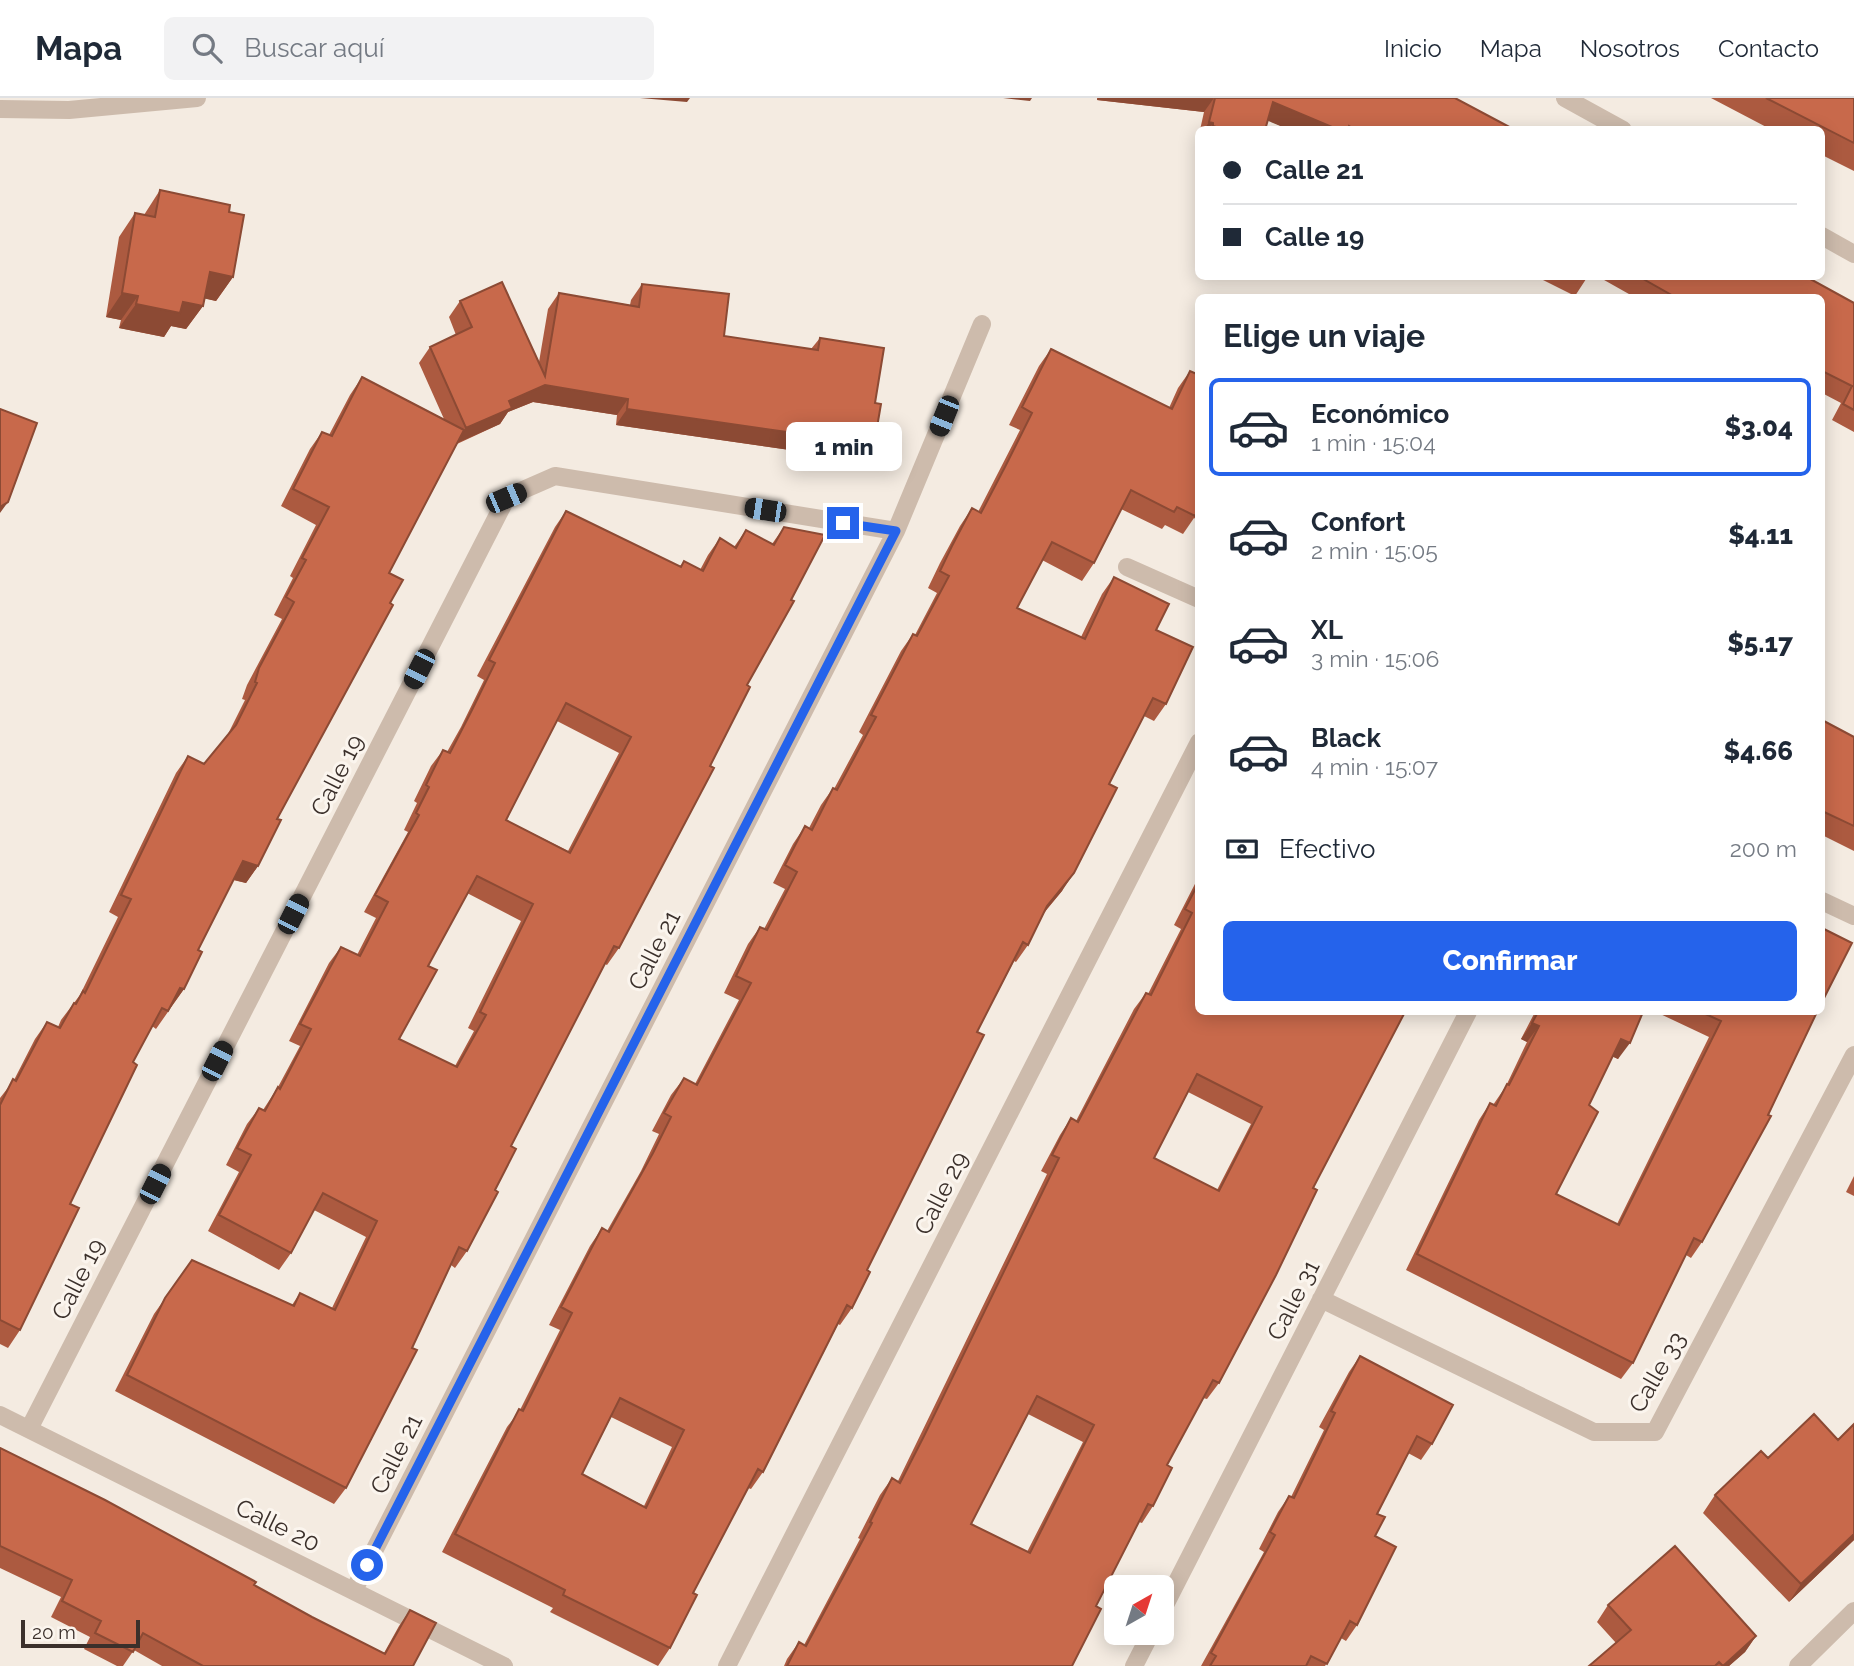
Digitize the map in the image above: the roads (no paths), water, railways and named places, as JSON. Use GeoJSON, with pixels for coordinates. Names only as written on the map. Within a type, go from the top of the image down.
{"type":"FeatureCollection","features":[{"type":"Feature","properties":{"kind":"street"},"geometry":{"type":"LineString","coordinates":[[0,110],[69,110],[197,98]]}},
{"type":"Feature","properties":{"kind":"street"},"geometry":{"type":"LineString","coordinates":[[1565,98],[1616,126]]}},
{"type":"Feature","properties":{"kind":"street"},"geometry":{"type":"LineString","coordinates":[[1825,238],[1854,254]]}},
{"type":"Feature","properties":{"kind":"street","name":"Calle 21"},"geometry":{"type":"LineString","coordinates":[[354,1590],[896,531],[982,324]]}},
{"type":"Feature","properties":{"kind":"street","name":"Calle 19"},"geometry":{"type":"LineString","coordinates":[[29,1429],[506,498],[555,477],[896,531]]}},
{"type":"Feature","properties":{"kind":"street"},"geometry":{"type":"LineString","coordinates":[[1127,568],[1195,597]]}},
{"type":"Feature","properties":{"kind":"street","name":"Calle 29"},"geometry":{"type":"LineString","coordinates":[[727,1666],[1195,750]]}},
{"type":"Feature","properties":{"kind":"street"},"geometry":{"type":"LineString","coordinates":[[1825,902],[1854,916]]}},
{"type":"Feature","properties":{"kind":"street","name":"Calle 31"},"geometry":{"type":"LineString","coordinates":[[1174,1587],[1466,1015]]}},
{"type":"Feature","properties":{"kind":"street","name":"Calle 33"},"geometry":{"type":"LineString","coordinates":[[1321,1299],[1594,1432],[1655,1432],[1854,1055]]}},
{"type":"Feature","properties":{"kind":"street","name":"Calle 20"},"geometry":{"type":"LineString","coordinates":[[0,1415],[504,1666]]}},
{"type":"Feature","properties":{"kind":"street"},"geometry":{"type":"LineString","coordinates":[[1798,1666],[1854,1611]]}},
{"type":"Feature","properties":{"kind":"street"},"geometry":{"type":"LineString","coordinates":[[1134,1666],[1145,1645]]}}]}
